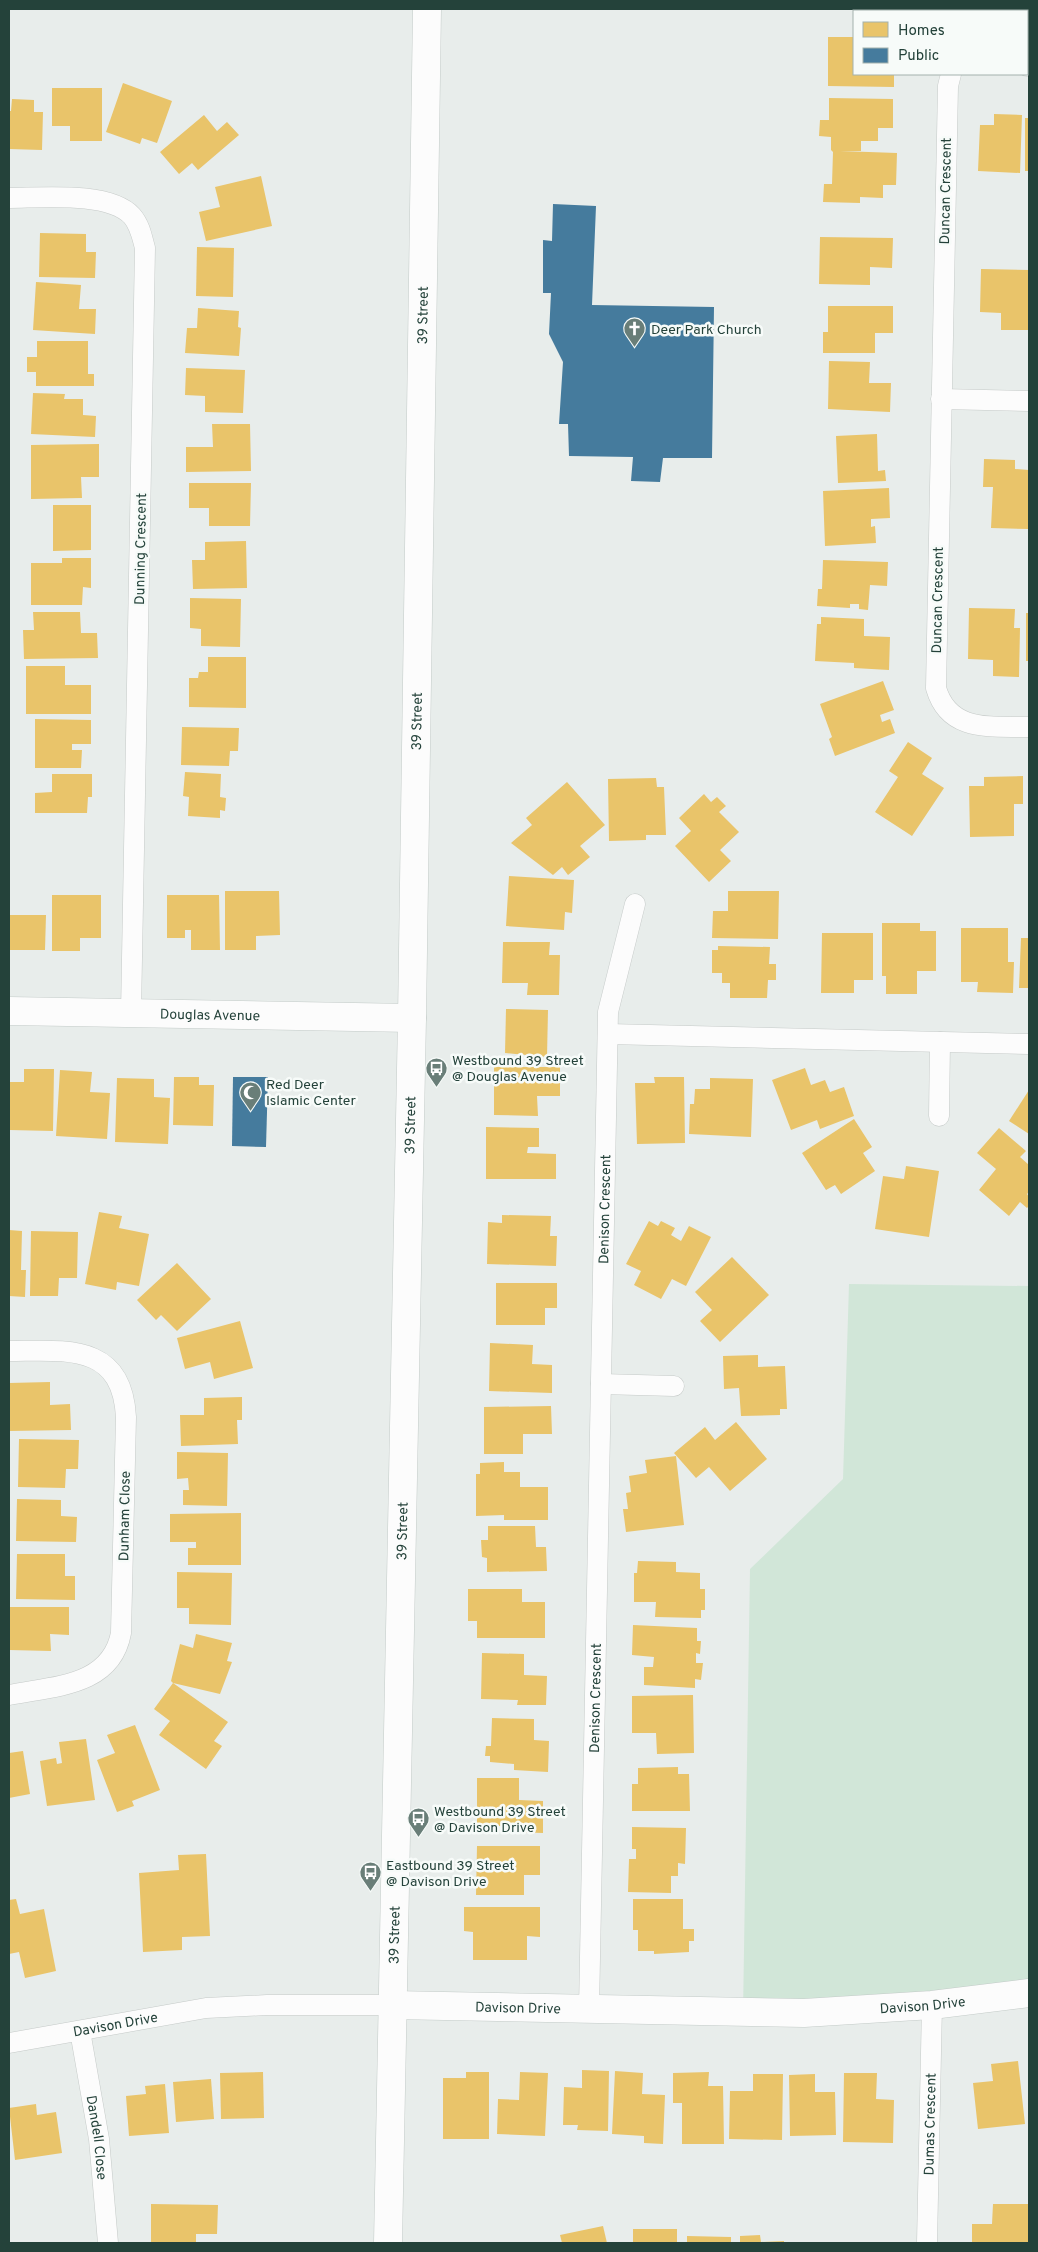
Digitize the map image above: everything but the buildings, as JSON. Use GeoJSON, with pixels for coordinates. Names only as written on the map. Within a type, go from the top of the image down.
{"type":"FeatureCollection","features":[{"type":"Feature","properties":{"kind":"street","name":"39 Street"},"geometry":{"type":"LineString","coordinates":[[388,2243],[412,1018],[427,9]]}},
{"type":"Feature","properties":{"kind":"street","name":"Duncan Crescent"},"geometry":{"type":"LineString","coordinates":[[951,75],[948,86],[936,688],[939,700],[946,710],[966,723],[988,726],[1029,727]]}},
{"type":"Feature","properties":{"kind":"street","name":"Dunning Crescent"},"geometry":{"type":"LineString","coordinates":[[9,198],[86,199],[113,204],[131,216],[138,225],[145,248],[132,1013]]}},
{"type":"Feature","properties":{"kind":"street"},"geometry":{"type":"LineString","coordinates":[[941,400],[1029,401]]}},
{"type":"Feature","properties":{"kind":"street","name":"Denison Crescent"},"geometry":{"type":"LineString","coordinates":[[589,2010],[608,1012],[635,904]]}},
{"type":"Feature","properties":{"kind":"street","name":"Douglas Avenue"},"geometry":{"type":"LineString","coordinates":[[9,1010],[412,1018]]}},
{"type":"Feature","properties":{"kind":"street"},"geometry":{"type":"LineString","coordinates":[[608,1034],[1029,1044]]}},
{"type":"Feature","properties":{"kind":"street"},"geometry":{"type":"LineString","coordinates":[[939,1116],[940,1042]]}},
{"type":"Feature","properties":{"kind":"street","name":"Dunham Close"},"geometry":{"type":"LineString","coordinates":[[9,1351],[70,1352],[96,1358],[107,1366],[116,1378],[122,1391],[126,1417],[121,1633],[119,1646],[108,1663],[88,1678],[9,1695]]}},
{"type":"Feature","properties":{"kind":"street"},"geometry":{"type":"LineString","coordinates":[[601,1384],[674,1386]]}},
{"type":"Feature","properties":{"kind":"street","name":"Davison Drive"},"geometry":{"type":"LineString","coordinates":[[9,2044],[206,2008],[267,2005],[392,2006],[796,2013],[932,2005],[1029,1992]]}},
{"type":"Feature","properties":{"kind":"street","name":"Dumas Crescent"},"geometry":{"type":"LineString","coordinates":[[927,2243],[932,2005]]}},
{"type":"Feature","properties":{"kind":"street","name":"Dandell Close"},"geometry":{"type":"LineString","coordinates":[[80,2031],[99,2139],[108,2243]]}},
{"type":"Feature","properties":{"kind":"green space"},"geometry":{"type":"Polygon","coordinates":[[[849,1284],[1029,1286],[1029,1993],[743,2013],[750,1569],[843,1479],[849,1284]]]}},
{"type":"Feature","properties":{"kind":"place","name":"Deer Park Church"},"geometry":{"type":"Point","coordinates":[635,348]}},
{"type":"Feature","properties":{"kind":"place","name":"Westbound 39 Street @ Douglas Avenue"},"geometry":{"type":"Point","coordinates":[436,1087]}},
{"type":"Feature","properties":{"kind":"place","name":"Red Deer Islamic Center"},"geometry":{"type":"Point","coordinates":[250,1111]}},
{"type":"Feature","properties":{"kind":"place","name":"Westbound 39 Street @ Davison Drive"},"geometry":{"type":"Point","coordinates":[418,1838]}},
{"type":"Feature","properties":{"kind":"place","name":"Eastbound 39 Street @ Davison Drive"},"geometry":{"type":"Point","coordinates":[370,1892]}}]}
